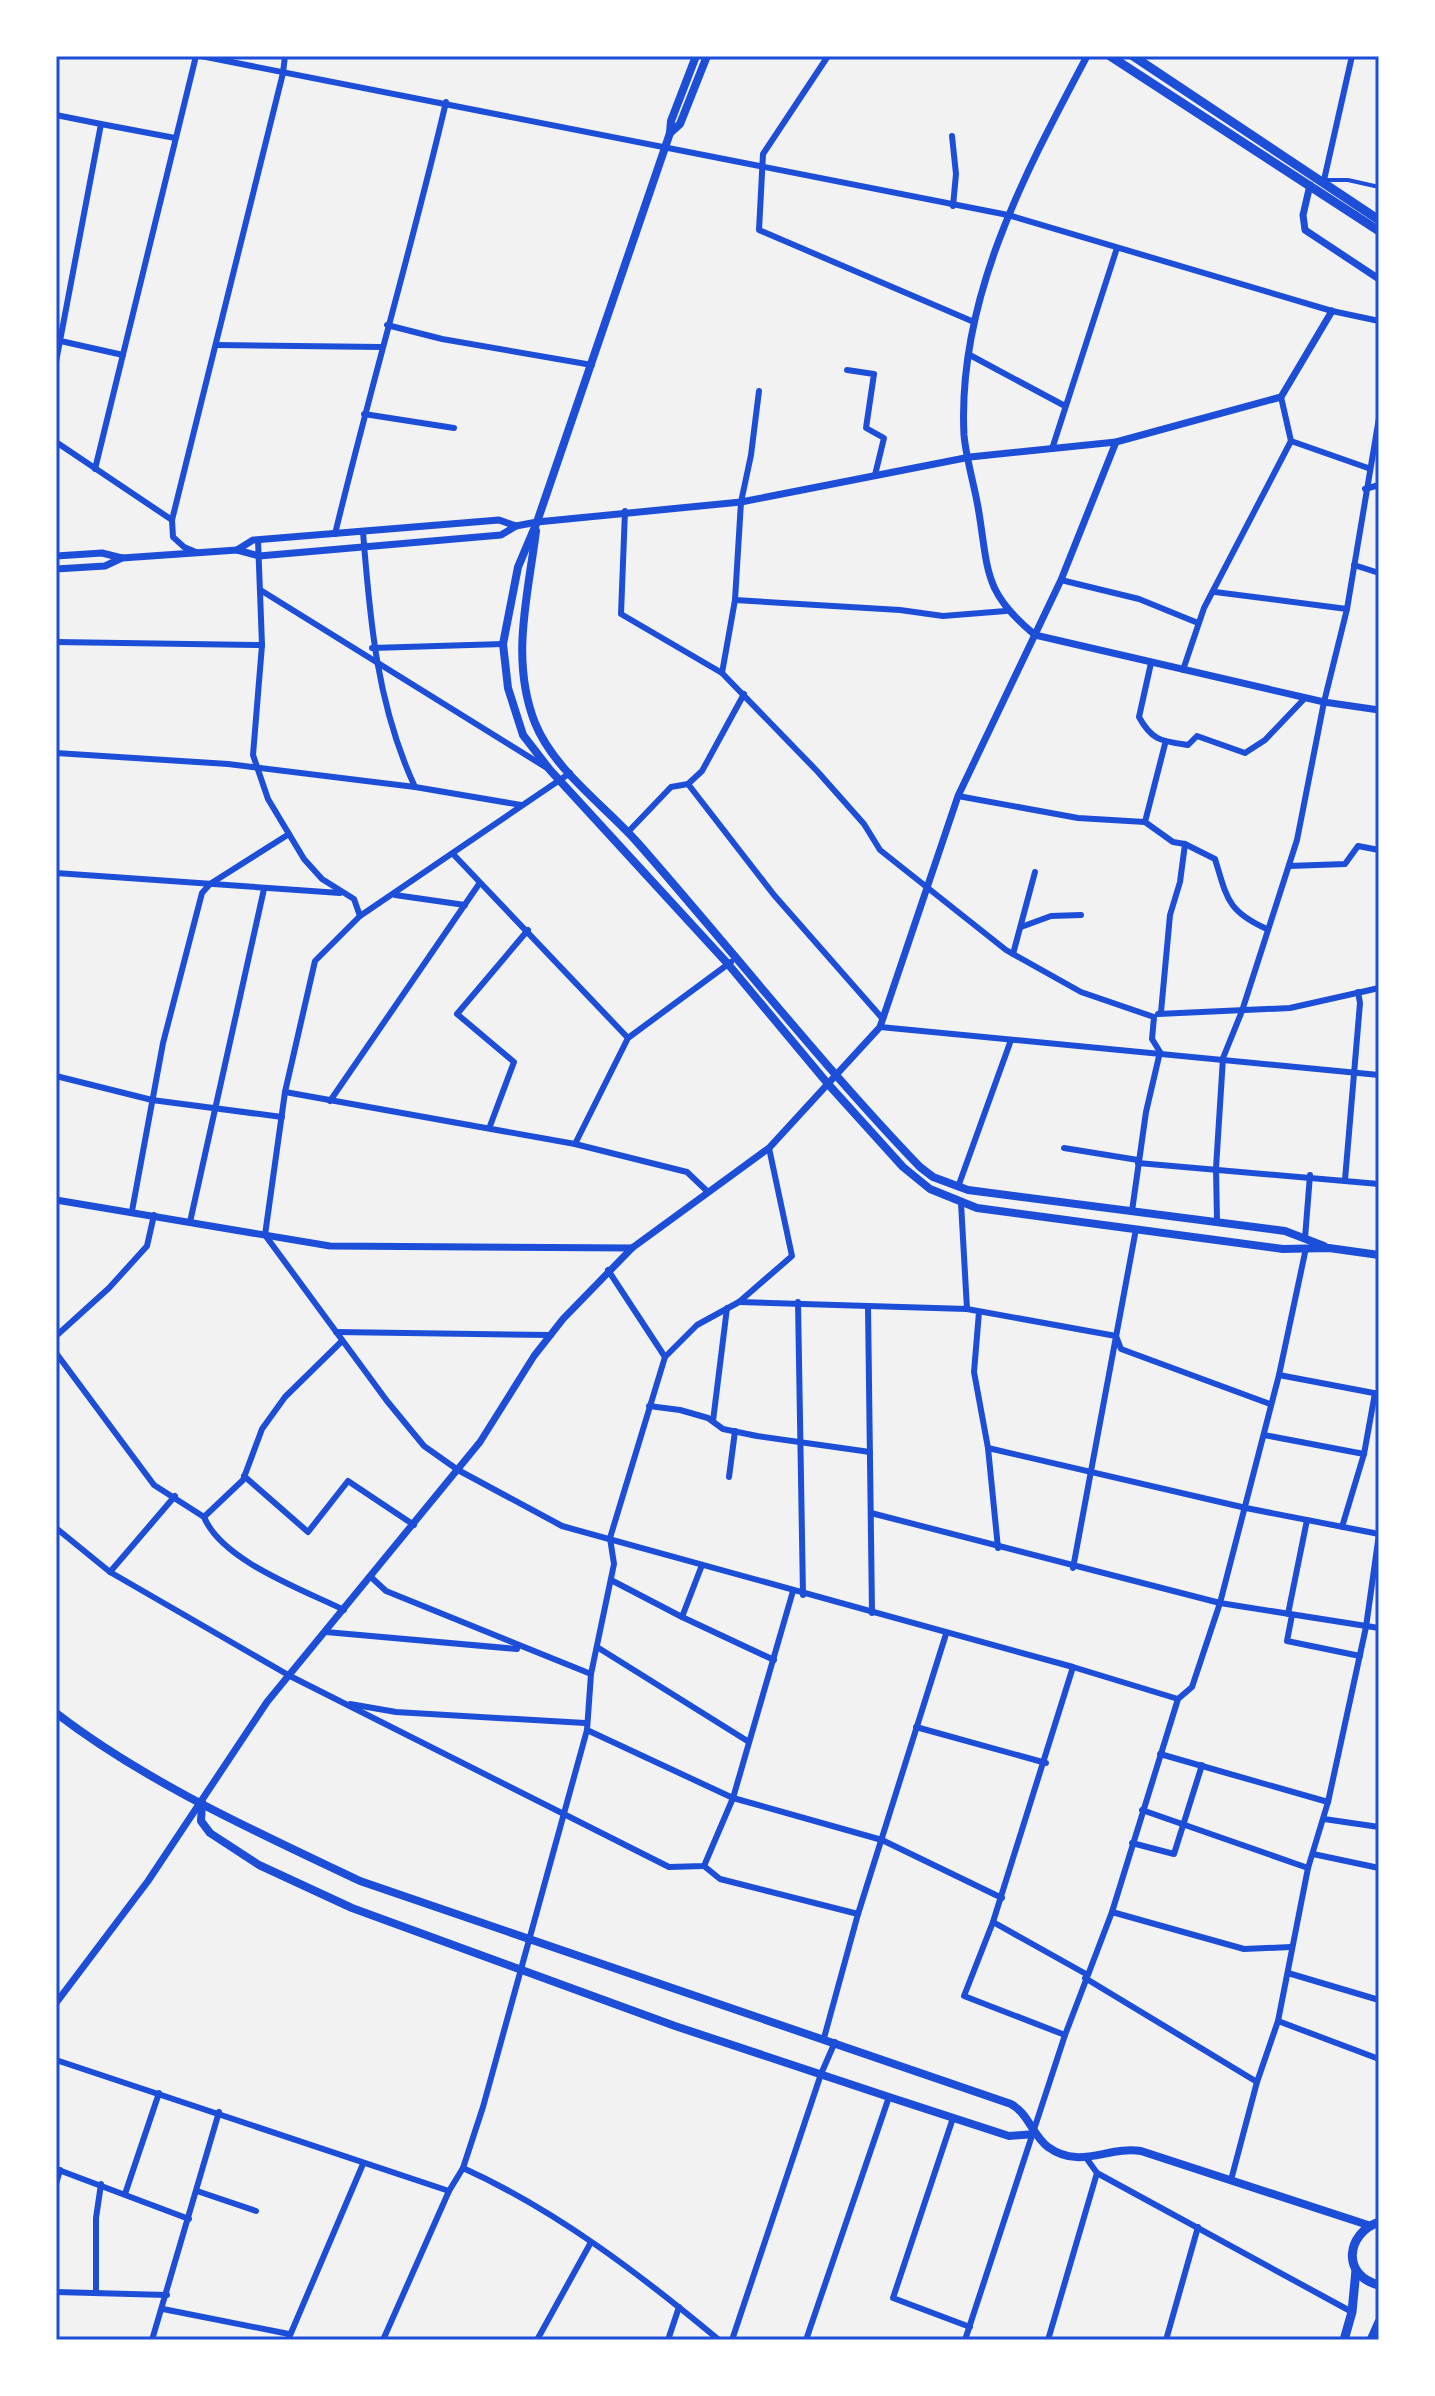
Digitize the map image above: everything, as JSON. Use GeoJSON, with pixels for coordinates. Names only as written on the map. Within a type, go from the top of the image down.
{"type":"FeatureCollection","features":[{"type":"Feature","properties":{"kind":"main road"},"geometry":{"type":"LineString","coordinates":[[696,56],[671,121],[670,133],[592,365],[518,567],[503,644],[514,712],[523,735],[550,770],[728,964],[828,1084],[916,1180],[977,1208],[1136,1229],[1306,1243],[1379,1255]]}},
{"type":"Feature","properties":{"kind":"main road"},"geometry":{"type":"LineString","coordinates":[[670,133],[680,124],[707,56]]}},
{"type":"Feature","properties":{"kind":"main road"},"geometry":{"type":"LineString","coordinates":[[1110,56],[1379,231]]}},
{"type":"Feature","properties":{"kind":"main road"},"geometry":{"type":"LineString","coordinates":[[1133,56],[1324,180],[1379,220]]}},
{"type":"Feature","properties":{"kind":"main road"},"geometry":{"type":"LineString","coordinates":[[537,522],[522,621],[521,659],[536,724],[551,751],[628,832],[920,1167],[958,1188],[1285,1231],[1306,1243]]}},
{"type":"Feature","properties":{"kind":"main road"},"geometry":{"type":"LineString","coordinates":[[56,1713],[148,1773],[360,1881],[1011,2104],[1023,2112],[1035,2134],[1059,2153],[1087,2159],[1117,2151],[1141,2151],[1368,2225],[1379,2222]]}},
{"type":"Feature","properties":{"kind":"main road"},"geometry":{"type":"LineString","coordinates":[[202,1802],[204,1829],[259,1865],[352,1908],[889,2097],[1009,2136],[1035,2134]]}},
{"type":"Feature","properties":{"kind":"main road"},"geometry":{"type":"LineString","coordinates":[[1368,2225],[1354,2241],[1352,2261],[1362,2278],[1379,2285]]}},
{"type":"Feature","properties":{"kind":"main road"},"geometry":{"type":"LineString","coordinates":[[1344,2340],[1352,2312],[1356,2270]]}},
{"type":"Feature","properties":{"kind":"main road"},"geometry":{"type":"LineString","coordinates":[[1371,2340],[1379,2322]]}},
{"type":"Feature","properties":{"kind":"street"},"geometry":{"type":"LineString","coordinates":[[95,469],[175,138],[198,56],[446,102],[665,145],[764,169],[1008,215],[1028,224],[1332,311],[1379,321]]}},
{"type":"Feature","properties":{"kind":"street"},"geometry":{"type":"LineString","coordinates":[[196,552],[173,537],[172,520],[285,56]]}},
{"type":"Feature","properties":{"kind":"street"},"geometry":{"type":"LineString","coordinates":[[828,56],[763,154],[757,225],[763,234],[974,322]]}},
{"type":"Feature","properties":{"kind":"street"},"geometry":{"type":"LineString","coordinates":[[1087,56],[1008,215],[974,322],[968,354],[964,437],[992,588],[1006,611],[1035,635],[1305,698],[1379,710]]}},
{"type":"Feature","properties":{"kind":"street"},"geometry":{"type":"LineString","coordinates":[[1352,56],[1324,180],[1348,180],[1379,187]]}},
{"type":"Feature","properties":{"kind":"street"},"geometry":{"type":"LineString","coordinates":[[335,534],[381,347],[413,244],[446,102]]}},
{"type":"Feature","properties":{"kind":"street"},"geometry":{"type":"LineString","coordinates":[[56,115],[175,138]]}},
{"type":"Feature","properties":{"kind":"street"},"geometry":{"type":"LineString","coordinates":[[56,362],[101,124]]}},
{"type":"Feature","properties":{"kind":"street"},"geometry":{"type":"LineString","coordinates":[[952,136],[956,174],[953,206]]}},
{"type":"Feature","properties":{"kind":"street"},"geometry":{"type":"LineString","coordinates":[[1310,185],[1303,215],[1305,230],[1379,279]]}},
{"type":"Feature","properties":{"kind":"street"},"geometry":{"type":"LineString","coordinates":[[1052,449],[1117,248]]}},
{"type":"Feature","properties":{"kind":"street"},"geometry":{"type":"LineString","coordinates":[[1183,670],[1198,623],[1291,441],[1281,397],[1332,311]]}},
{"type":"Feature","properties":{"kind":"street"},"geometry":{"type":"LineString","coordinates":[[387,325],[442,339],[592,365]]}},
{"type":"Feature","properties":{"kind":"street"},"geometry":{"type":"LineString","coordinates":[[58,340],[123,355]]}},
{"type":"Feature","properties":{"kind":"street"},"geometry":{"type":"LineString","coordinates":[[216,345],[381,347]]}},
{"type":"Feature","properties":{"kind":"street"},"geometry":{"type":"LineString","coordinates":[[968,354],[1065,406]]}},
{"type":"Feature","properties":{"kind":"street"},"geometry":{"type":"LineString","coordinates":[[847,370],[874,374],[866,428],[884,438],[875,475]]}},
{"type":"Feature","properties":{"kind":"street"},"geometry":{"type":"LineString","coordinates":[[722,673],[735,600],[741,502],[759,391]]}},
{"type":"Feature","properties":{"kind":"street"},"geometry":{"type":"LineString","coordinates":[[56,556],[102,553],[122,558],[237,550],[259,556],[501,535],[516,526],[537,522],[741,502],[970,457],[1116,442],[1281,397]]}},
{"type":"Feature","properties":{"kind":"street"},"geometry":{"type":"LineString","coordinates":[[364,414],[454,428]]}},
{"type":"Feature","properties":{"kind":"street"},"geometry":{"type":"LineString","coordinates":[[1217,1221],[1216,1168],[1223,1058],[1242,1011],[1289,866],[1347,609],[1368,468],[1379,418]]}},
{"type":"Feature","properties":{"kind":"street"},"geometry":{"type":"LineString","coordinates":[[1291,441],[1368,468]]}},
{"type":"Feature","properties":{"kind":"street"},"geometry":{"type":"LineString","coordinates":[[56,442],[172,520]]}},
{"type":"Feature","properties":{"kind":"street"},"geometry":{"type":"LineString","coordinates":[[56,2003],[148,1881],[267,1702],[458,1470],[551,1335],[608,1270],[632,1248],[769,1148],[880,1027],[958,796],[1061,580],[1116,442]]}},
{"type":"Feature","properties":{"kind":"street"},"geometry":{"type":"LineString","coordinates":[[1365,489],[1379,485]]}},
{"type":"Feature","properties":{"kind":"street"},"geometry":{"type":"LineString","coordinates":[[625,511],[621,614],[722,673],[864,824],[880,850],[927,889],[1013,954],[1081,992],[1154,1017]]}},
{"type":"Feature","properties":{"kind":"street"},"geometry":{"type":"LineString","coordinates":[[237,550],[258,540],[499,520],[516,526]]}},
{"type":"Feature","properties":{"kind":"street"},"geometry":{"type":"LineString","coordinates":[[363,532],[372,648],[395,745],[415,787]]}},
{"type":"Feature","properties":{"kind":"street"},"geometry":{"type":"LineString","coordinates":[[258,540],[262,645],[253,755],[268,799],[289,834],[322,879],[354,899],[360,916]]}},
{"type":"Feature","properties":{"kind":"street"},"geometry":{"type":"LineString","coordinates":[[56,569],[105,566],[122,558]]}},
{"type":"Feature","properties":{"kind":"street"},"geometry":{"type":"LineString","coordinates":[[1354,565],[1379,573]]}},
{"type":"Feature","properties":{"kind":"street"},"geometry":{"type":"LineString","coordinates":[[1061,580],[1139,599],[1198,623]]}},
{"type":"Feature","properties":{"kind":"street"},"geometry":{"type":"LineString","coordinates":[[262,591],[550,770]]}},
{"type":"Feature","properties":{"kind":"street"},"geometry":{"type":"LineString","coordinates":[[1215,592],[1347,609]]}},
{"type":"Feature","properties":{"kind":"street"},"geometry":{"type":"LineString","coordinates":[[735,600],[900,610],[943,616],[1006,611]]}},
{"type":"Feature","properties":{"kind":"street"},"geometry":{"type":"LineString","coordinates":[[56,642],[262,645]]}},
{"type":"Feature","properties":{"kind":"street"},"geometry":{"type":"LineString","coordinates":[[372,648],[503,644]]}},
{"type":"Feature","properties":{"kind":"street"},"geometry":{"type":"LineString","coordinates":[[1151,663],[1139,717],[1153,738],[1165,744],[1188,745],[1197,736],[1245,753],[1255,743],[1265,740],[1305,698]]}},
{"type":"Feature","properties":{"kind":"street"},"geometry":{"type":"LineString","coordinates":[[628,832],[671,787],[688,784],[702,771],[744,694]]}},
{"type":"Feature","properties":{"kind":"street"},"geometry":{"type":"LineString","coordinates":[[1145,822],[1165,744]]}},
{"type":"Feature","properties":{"kind":"street"},"geometry":{"type":"LineString","coordinates":[[56,753],[228,764],[415,787],[521,805]]}},
{"type":"Feature","properties":{"kind":"street"},"geometry":{"type":"LineString","coordinates":[[570,773],[454,855],[360,916],[315,961],[285,1092],[265,1235],[424,1446],[458,1470],[562,1526],[803,1595],[1073,1667],[1178,1699]]}},
{"type":"Feature","properties":{"kind":"street"},"geometry":{"type":"LineString","coordinates":[[688,784],[774,895],[882,1018]]}},
{"type":"Feature","properties":{"kind":"street"},"geometry":{"type":"LineString","coordinates":[[958,796],[1078,818],[1145,822],[1173,842],[1185,844],[1215,859],[1228,903],[1242,918],[1267,929]]}},
{"type":"Feature","properties":{"kind":"street"},"geometry":{"type":"LineString","coordinates":[[132,1211],[152,1100],[202,893],[210,884],[289,834]]}},
{"type":"Feature","properties":{"kind":"street"},"geometry":{"type":"LineString","coordinates":[[1161,1012],[1170,915],[1180,882],[1185,844]]}},
{"type":"Feature","properties":{"kind":"street"},"geometry":{"type":"LineString","coordinates":[[1289,866],[1345,864],[1358,846],[1379,850]]}},
{"type":"Feature","properties":{"kind":"street"},"geometry":{"type":"LineString","coordinates":[[454,855],[628,1038]]}},
{"type":"Feature","properties":{"kind":"street"},"geometry":{"type":"LineString","coordinates":[[1013,954],[1035,872]]}},
{"type":"Feature","properties":{"kind":"street"},"geometry":{"type":"LineString","coordinates":[[56,873],[340,893]]}},
{"type":"Feature","properties":{"kind":"street"},"geometry":{"type":"LineString","coordinates":[[330,1101],[479,884]]}},
{"type":"Feature","properties":{"kind":"street"},"geometry":{"type":"LineString","coordinates":[[190,1222],[264,889]]}},
{"type":"Feature","properties":{"kind":"street"},"geometry":{"type":"LineString","coordinates":[[395,895],[465,905]]}},
{"type":"Feature","properties":{"kind":"street"},"geometry":{"type":"LineString","coordinates":[[1021,927],[1051,916],[1081,915]]}},
{"type":"Feature","properties":{"kind":"street"},"geometry":{"type":"LineString","coordinates":[[490,1126],[514,1062],[457,1014],[528,930]]}},
{"type":"Feature","properties":{"kind":"street"},"geometry":{"type":"LineString","coordinates":[[575,1144],[628,1038],[737,957]]}},
{"type":"Feature","properties":{"kind":"street"},"geometry":{"type":"LineString","coordinates":[[1132,1211],[1138,1162],[1160,1052],[1152,1039],[1154,1017],[1161,1012],[1290,1008],[1379,988]]}},
{"type":"Feature","properties":{"kind":"street"},"geometry":{"type":"LineString","coordinates":[[1345,1180],[1358,992]]}},
{"type":"Feature","properties":{"kind":"street"},"geometry":{"type":"LineString","coordinates":[[880,1027],[1379,1075]]}},
{"type":"Feature","properties":{"kind":"street"},"geometry":{"type":"LineString","coordinates":[[958,1188],[1011,1040]]}},
{"type":"Feature","properties":{"kind":"street"},"geometry":{"type":"LineString","coordinates":[[56,1076],[152,1100],[282,1117]]}},
{"type":"Feature","properties":{"kind":"street"},"geometry":{"type":"LineString","coordinates":[[285,1092],[490,1126],[575,1144],[687,1172],[708,1192]]}},
{"type":"Feature","properties":{"kind":"street"},"geometry":{"type":"LineString","coordinates":[[383,2340],[449,2191],[463,2168],[521,1968],[586,1727],[591,1674],[614,1564],[610,1538],[665,1357],[697,1325],[739,1302],[792,1256],[769,1148]]}},
{"type":"Feature","properties":{"kind":"street"},"geometry":{"type":"LineString","coordinates":[[1064,1148],[1138,1162],[1310,1175],[1379,1184]]}},
{"type":"Feature","properties":{"kind":"street"},"geometry":{"type":"LineString","coordinates":[[965,2340],[1085,1976],[1112,1912],[1178,1699],[1192,1687],[1220,1603],[1279,1375],[1306,1243],[1310,1175]]}},
{"type":"Feature","properties":{"kind":"street"},"geometry":{"type":"LineString","coordinates":[[56,1200],[330,1246],[632,1248]]}},
{"type":"Feature","properties":{"kind":"street"},"geometry":{"type":"LineString","coordinates":[[961,1203],[967,1309]]}},
{"type":"Feature","properties":{"kind":"street"},"geometry":{"type":"LineString","coordinates":[[56,1336],[109,1288],[147,1246],[154,1215]]}},
{"type":"Feature","properties":{"kind":"street"},"geometry":{"type":"LineString","coordinates":[[1073,1568],[1136,1229]]}},
{"type":"Feature","properties":{"kind":"street"},"geometry":{"type":"LineString","coordinates":[[608,1270],[665,1357]]}},
{"type":"Feature","properties":{"kind":"street"},"geometry":{"type":"LineString","coordinates":[[739,1302],[967,1309],[1116,1336]]}},
{"type":"Feature","properties":{"kind":"street"},"geometry":{"type":"LineString","coordinates":[[798,1302],[803,1595]]}},
{"type":"Feature","properties":{"kind":"street"},"geometry":{"type":"LineString","coordinates":[[868,1306],[872,1613]]}},
{"type":"Feature","properties":{"kind":"street"},"geometry":{"type":"LineString","coordinates":[[713,1421],[727,1308]]}},
{"type":"Feature","properties":{"kind":"street"},"geometry":{"type":"LineString","coordinates":[[979,1312],[974,1372],[988,1448],[998,1548]]}},
{"type":"Feature","properties":{"kind":"street"},"geometry":{"type":"LineString","coordinates":[[336,1332],[551,1335]]}},
{"type":"Feature","properties":{"kind":"street"},"geometry":{"type":"LineString","coordinates":[[1116,1336],[1121,1349],[1270,1404]]}},
{"type":"Feature","properties":{"kind":"street"},"geometry":{"type":"LineString","coordinates":[[204,1517],[244,1476],[262,1429],[285,1397],[342,1341]]}},
{"type":"Feature","properties":{"kind":"street"},"geometry":{"type":"LineString","coordinates":[[56,1353],[154,1485],[204,1517],[209,1529],[262,1571],[344,1610]]}},
{"type":"Feature","properties":{"kind":"street"},"geometry":{"type":"LineString","coordinates":[[1279,1375],[1377,1394],[1364,1454],[1342,1527]]}},
{"type":"Feature","properties":{"kind":"street"},"geometry":{"type":"LineString","coordinates":[[649,1406],[680,1410],[735,1431],[870,1452]]}},
{"type":"Feature","properties":{"kind":"street"},"geometry":{"type":"LineString","coordinates":[[729,1477],[735,1431]]}},
{"type":"Feature","properties":{"kind":"street"},"geometry":{"type":"LineString","coordinates":[[1264,1435],[1364,1454]]}},
{"type":"Feature","properties":{"kind":"street"},"geometry":{"type":"LineString","coordinates":[[988,1448],[1246,1508],[1379,1534],[1360,1656],[1324,1819],[1308,1868],[1278,2021],[1257,2082],[1231,2180]]}},
{"type":"Feature","properties":{"kind":"street"},"geometry":{"type":"LineString","coordinates":[[244,1476],[308,1532],[348,1481],[414,1525]]}},
{"type":"Feature","properties":{"kind":"street"},"geometry":{"type":"LineString","coordinates":[[110,1572],[175,1496]]}},
{"type":"Feature","properties":{"kind":"street"},"geometry":{"type":"LineString","coordinates":[[871,1513],[1073,1568],[1220,1603],[1379,1628]]}},
{"type":"Feature","properties":{"kind":"street"},"geometry":{"type":"LineString","coordinates":[[1307,1520],[1287,1641],[1360,1656]]}},
{"type":"Feature","properties":{"kind":"street"},"geometry":{"type":"LineString","coordinates":[[56,1528],[110,1572],[290,1676],[669,1867],[704,1866],[720,1879],[858,1914]]}},
{"type":"Feature","properties":{"kind":"street"},"geometry":{"type":"LineString","coordinates":[[682,1617],[702,1565]]}},
{"type":"Feature","properties":{"kind":"street"},"geometry":{"type":"LineString","coordinates":[[372,1578],[386,1591],[525,1650],[591,1674]]}},
{"type":"Feature","properties":{"kind":"street"},"geometry":{"type":"LineString","coordinates":[[611,1580],[774,1660]]}},
{"type":"Feature","properties":{"kind":"street"},"geometry":{"type":"LineString","coordinates":[[704,1866],[733,1798],[793,1591]]}},
{"type":"Feature","properties":{"kind":"street"},"geometry":{"type":"LineString","coordinates":[[326,1632],[525,1650]]}},
{"type":"Feature","properties":{"kind":"street"},"geometry":{"type":"LineString","coordinates":[[824,2038],[858,1914],[946,1634]]}},
{"type":"Feature","properties":{"kind":"street"},"geometry":{"type":"LineString","coordinates":[[597,1647],[749,1742]]}},
{"type":"Feature","properties":{"kind":"street"},"geometry":{"type":"LineString","coordinates":[[1065,2035],[964,1996],[1002,1898],[1073,1667]]}},
{"type":"Feature","properties":{"kind":"street"},"geometry":{"type":"LineString","coordinates":[[341,1702],[396,1712],[586,1727],[733,1798],[882,1840],[1002,1898]]}},
{"type":"Feature","properties":{"kind":"street"},"geometry":{"type":"LineString","coordinates":[[916,1727],[1046,1763]]}},
{"type":"Feature","properties":{"kind":"street"},"geometry":{"type":"LineString","coordinates":[[1160,1754],[1328,1802]]}},
{"type":"Feature","properties":{"kind":"street"},"geometry":{"type":"LineString","coordinates":[[1132,1843],[1174,1854],[1202,1765]]}},
{"type":"Feature","properties":{"kind":"street"},"geometry":{"type":"LineString","coordinates":[[1142,1810],[1308,1868]]}},
{"type":"Feature","properties":{"kind":"street"},"geometry":{"type":"LineString","coordinates":[[1324,1819],[1379,1827]]}},
{"type":"Feature","properties":{"kind":"street"},"geometry":{"type":"LineString","coordinates":[[1313,1854],[1379,1868]]}},
{"type":"Feature","properties":{"kind":"street"},"geometry":{"type":"LineString","coordinates":[[1112,1912],[1244,1949],[1291,1947]]}},
{"type":"Feature","properties":{"kind":"street"},"geometry":{"type":"LineString","coordinates":[[993,1922],[1257,2082]]}},
{"type":"Feature","properties":{"kind":"street"},"geometry":{"type":"LineString","coordinates":[[1288,1973],[1379,2000]]}},
{"type":"Feature","properties":{"kind":"street"},"geometry":{"type":"LineString","coordinates":[[1278,2021],[1379,2059]]}},
{"type":"Feature","properties":{"kind":"street"},"geometry":{"type":"LineString","coordinates":[[732,2340],[821,2074],[835,2042]]}},
{"type":"Feature","properties":{"kind":"street"},"geometry":{"type":"LineString","coordinates":[[56,2060],[449,2191]]}},
{"type":"Feature","properties":{"kind":"street"},"geometry":{"type":"LineString","coordinates":[[125,2194],[159,2093]]}},
{"type":"Feature","properties":{"kind":"street"},"geometry":{"type":"LineString","coordinates":[[806,2340],[889,2097]]}},
{"type":"Feature","properties":{"kind":"street"},"geometry":{"type":"LineString","coordinates":[[152,2340],[219,2112]]}},
{"type":"Feature","properties":{"kind":"street"},"geometry":{"type":"LineString","coordinates":[[953,2118],[893,2298],[970,2327]]}},
{"type":"Feature","properties":{"kind":"street"},"geometry":{"type":"LineString","coordinates":[[1087,2159],[1097,2173],[1352,2312]]}},
{"type":"Feature","properties":{"kind":"street"},"geometry":{"type":"LineString","coordinates":[[163,2309],[288,2337],[363,2164]]}},
{"type":"Feature","properties":{"kind":"street"},"geometry":{"type":"LineString","coordinates":[[463,2168],[511,2190],[679,2307],[719,2340]]}},
{"type":"Feature","properties":{"kind":"street"},"geometry":{"type":"LineString","coordinates":[[56,2184],[58,2169],[189,2219]]}},
{"type":"Feature","properties":{"kind":"street"},"geometry":{"type":"LineString","coordinates":[[1048,2340],[1097,2173]]}},
{"type":"Feature","properties":{"kind":"street"},"geometry":{"type":"LineString","coordinates":[[96,2291],[96,2218],[101,2184]]}},
{"type":"Feature","properties":{"kind":"street"},"geometry":{"type":"LineString","coordinates":[[197,2191],[256,2211]]}},
{"type":"Feature","properties":{"kind":"street"},"geometry":{"type":"LineString","coordinates":[[1166,2340],[1198,2227]]}},
{"type":"Feature","properties":{"kind":"street"},"geometry":{"type":"LineString","coordinates":[[537,2340],[590,2244]]}},
{"type":"Feature","properties":{"kind":"street"},"geometry":{"type":"LineString","coordinates":[[56,2292],[167,2295]]}},
{"type":"Feature","properties":{"kind":"street"},"geometry":{"type":"LineString","coordinates":[[668,2340],[679,2307]]}}]}
